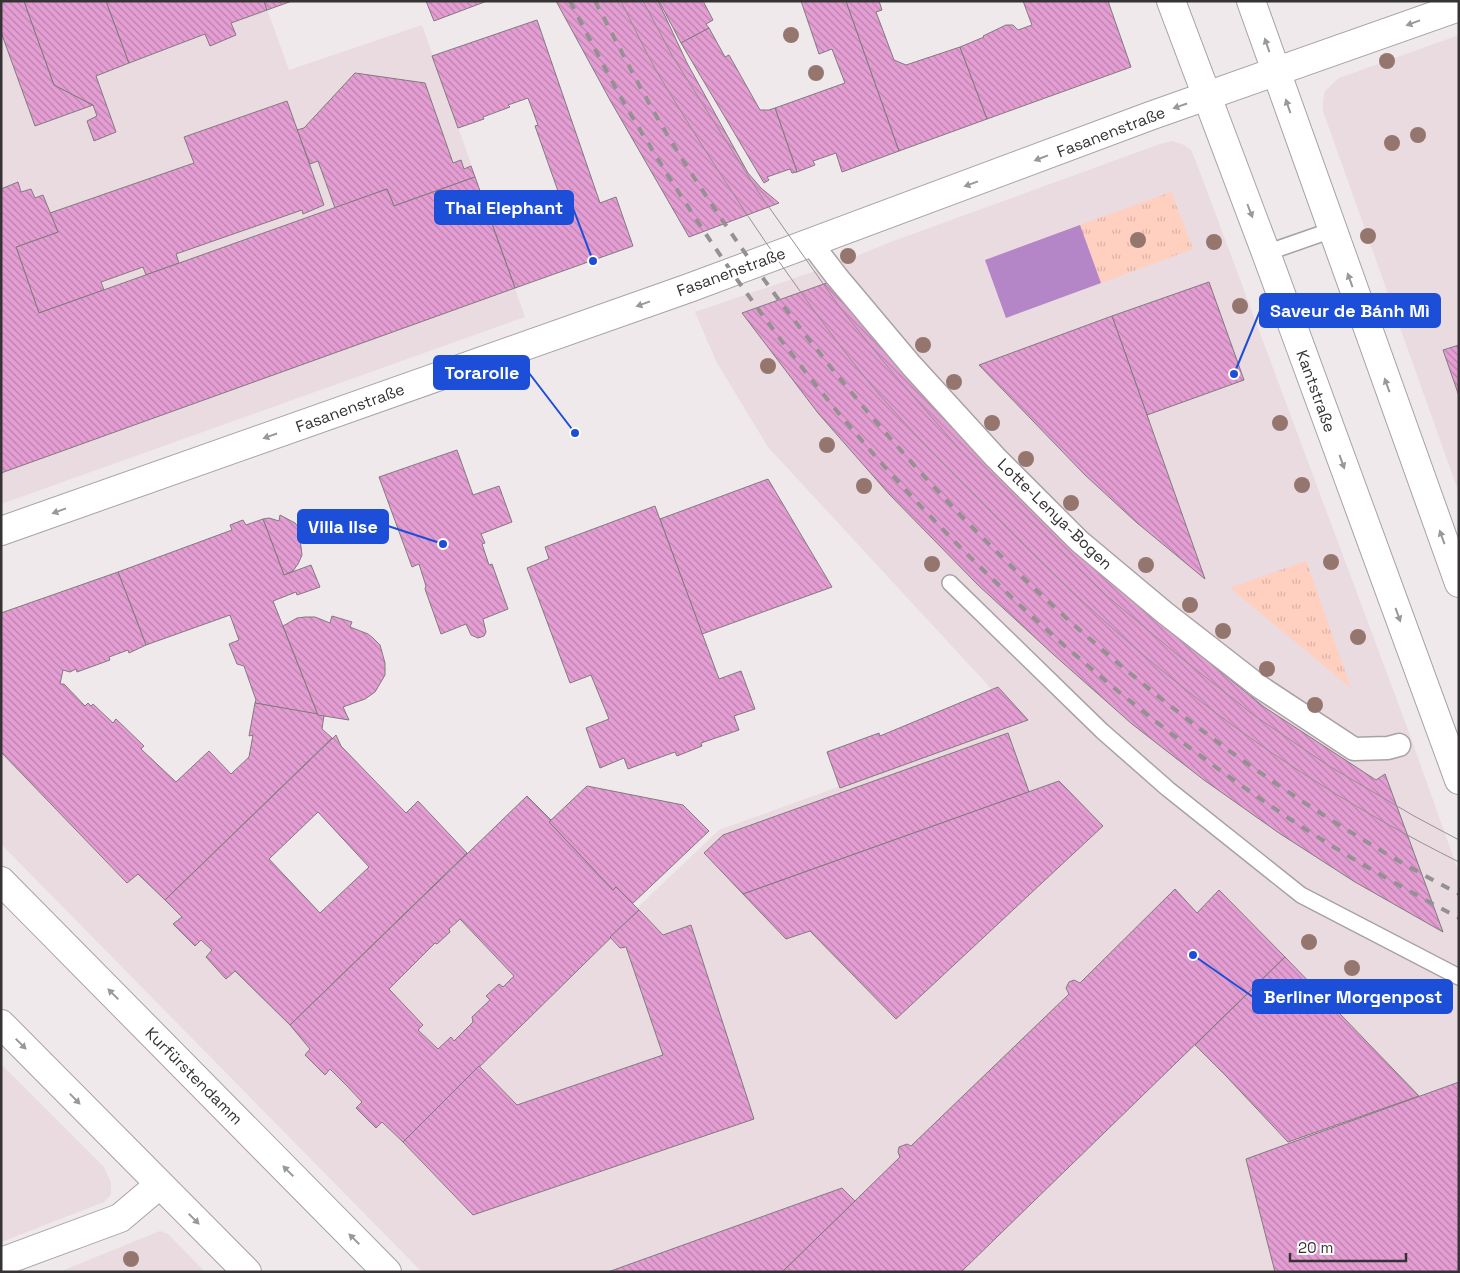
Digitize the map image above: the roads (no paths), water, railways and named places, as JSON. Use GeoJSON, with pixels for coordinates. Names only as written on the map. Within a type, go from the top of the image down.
{"type":"FeatureCollection","features":[{"type":"Feature","properties":{"kind":"main road","name":"Kantstraße"},"geometry":{"type":"LineString","coordinates":[[1171,1],[1266,253],[1459,780]]}},
{"type":"Feature","properties":{"kind":"main road"},"geometry":{"type":"LineString","coordinates":[[1251,1],[1459,583]]}},
{"type":"Feature","properties":{"kind":"main road","name":"Fasanenstraße"},"geometry":{"type":"LineString","coordinates":[[1,531],[689,288],[1207,96],[1459,7]]}},
{"type":"Feature","properties":{"kind":"main road","name":"Kurfürstendamm"},"geometry":{"type":"LineString","coordinates":[[1,881],[387,1272]]}},
{"type":"Feature","properties":{"kind":"main road"},"geometry":{"type":"LineString","coordinates":[[1,1024],[247,1272]]}},
{"type":"Feature","properties":{"kind":"main road"},"geometry":{"type":"LineString","coordinates":[[1,1262],[120,1218],[159,1185]]}},
{"type":"Feature","properties":{"kind":"street","name":"Lotte-Lenya-Bogen"},"geometry":{"type":"LineString","coordinates":[[812,243],[837,277],[911,366],[995,457],[1079,541],[1165,613],[1260,687],[1354,749],[1388,748],[1399,745]]}},
{"type":"Feature","properties":{"kind":"lane"},"geometry":{"type":"LineString","coordinates":[[1266,253],[1332,230]]}},
{"type":"Feature","properties":{"kind":"lane"},"geometry":{"type":"LineString","coordinates":[[950,583],[1102,731],[1168,789],[1301,895],[1459,977]]}},
{"type":"Feature","properties":{"kind":"tram line"},"geometry":{"type":"LineString","coordinates":[[621,1],[652,63],[672,96],[732,192],[780,263],[836,341],[872,386],[947,468],[1080,599],[1124,639],[1204,704],[1273,754],[1346,800],[1459,862]]}},
{"type":"Feature","properties":{"kind":"tram line"},"geometry":{"type":"LineString","coordinates":[[643,1],[673,57],[759,193],[841,309],[892,372],[962,452],[1107,596],[1255,716],[1329,766],[1459,840]]}},
{"type":"Feature","properties":{"kind":"railway"},"geometry":{"type":"LineString","coordinates":[[570,1],[619,94],[662,166],[732,273],[808,375],[860,438],[915,500],[972,559],[1031,616],[1093,670],[1223,772],[1331,845],[1394,883],[1459,918]]}},
{"type":"Feature","properties":{"kind":"railway"},"geometry":{"type":"LineString","coordinates":[[595,1],[663,128],[750,260],[833,370],[922,474],[1017,572],[1119,664],[1227,749],[1340,825],[1459,894]]}},
{"type":"Feature","properties":{"kind":"place","name":"Thai Elephant"},"geometry":{"type":"Point","coordinates":[593,261]}},
{"type":"Feature","properties":{"kind":"place","name":"Saveur de Bánh Mì"},"geometry":{"type":"Point","coordinates":[1234,374]}},
{"type":"Feature","properties":{"kind":"place","name":"Torarolle"},"geometry":{"type":"Point","coordinates":[575,433]}},
{"type":"Feature","properties":{"kind":"place","name":"Villa Ilse"},"geometry":{"type":"Point","coordinates":[443,544]}},
{"type":"Feature","properties":{"kind":"place","name":"Berliner Morgenpost"},"geometry":{"type":"Point","coordinates":[1193,955]}}]}
